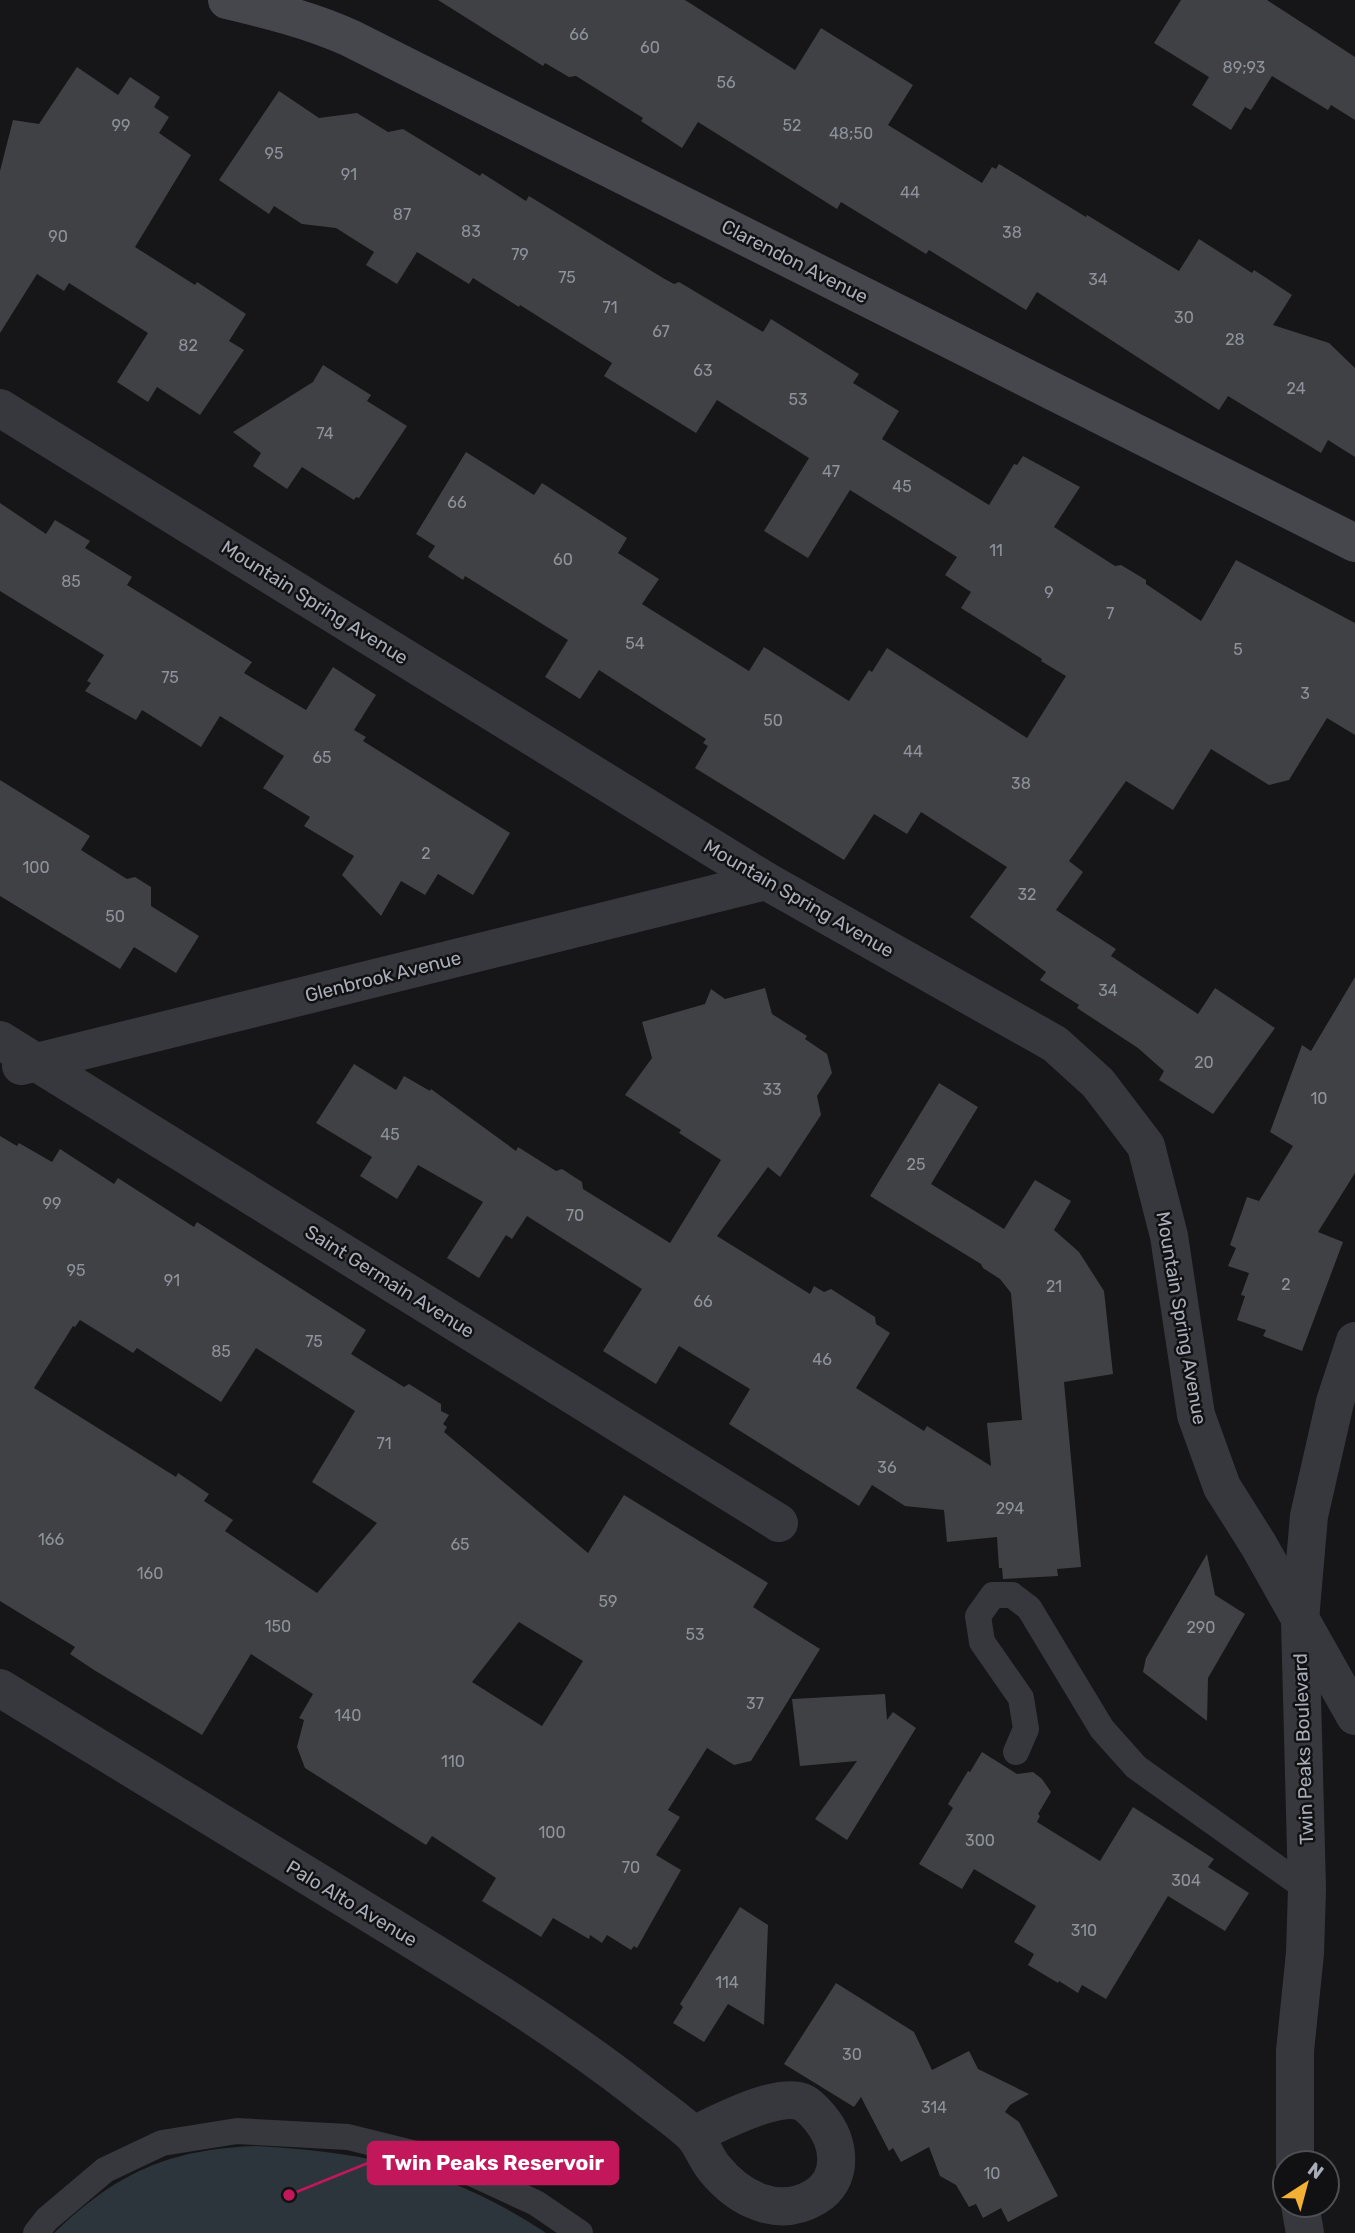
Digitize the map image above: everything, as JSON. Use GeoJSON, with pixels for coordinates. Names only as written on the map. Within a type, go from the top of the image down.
{"type":"FeatureCollection","features":[{"type":"Feature","properties":{"kind":"main road","name":"Clarendon Avenue"},"geometry":{"type":"LineString","coordinates":[[227,0],[304,20],[350,37],[1355,543]]}},
{"type":"Feature","properties":{"kind":"street","name":"Mountain Spring Avenue"},"geometry":{"type":"LineString","coordinates":[[0,408],[766,881],[1055,1044],[1098,1083],[1146,1146],[1169,1236],[1196,1415],[1222,1487],[1258,1544],[1355,1716]]}},
{"type":"Feature","properties":{"kind":"street","name":"Glenbrook Avenue"},"geometry":{"type":"LineString","coordinates":[[18,1067],[766,881]]}},
{"type":"Feature","properties":{"kind":"street","name":"Saint Germain Avenue"},"geometry":{"type":"LineString","coordinates":[[0,1040],[18,1067],[779,1523]]}},
{"type":"Feature","properties":{"kind":"street","name":"Twin Peaks Boulevard"},"geometry":{"type":"LineString","coordinates":[[1295,2149],[1295,2051],[1305,1953],[1307,1889],[1300,1620],[1309,1516],[1335,1402],[1355,1341]]}},
{"type":"Feature","properties":{"kind":"street","name":"Palo Alto Avenue"},"geometry":{"type":"LineString","coordinates":[[0,1688],[485,1985],[599,2060],[693,2135]]}},
{"type":"Feature","properties":{"kind":"lane"},"geometry":{"type":"LineString","coordinates":[[1016,1752],[1026,1730],[1021,1698],[982,1642],[978,1616],[993,1595],[1012,1595],[1030,1608],[1102,1729],[1136,1766],[1307,1889]]}},
{"type":"Feature","properties":{"kind":"lane"},"geometry":{"type":"LineString","coordinates":[[36,2233],[47,2219],[104,2170],[162,2143],[237,2131],[348,2137],[445,2161],[536,2203],[580,2233]]}},
{"type":"Feature","properties":{"kind":"shaded area"},"geometry":{"type":"Polygon","coordinates":[[[256,2146],[335,2153],[407,2168],[477,2194],[546,2233],[54,2233],[99,2195],[146,2168],[196,2152],[256,2146]]]}},
{"type":"Feature","properties":{"kind":"building"},"geometry":{"type":"Polygon","coordinates":[[[438,0],[685,0],[795,70],[821,28],[913,85],[888,125],[982,183],[992,167],[996,169],[999,164],[1179,271],[1199,239],[1292,295],[1273,325],[1329,343],[1355,368],[1355,457],[1328,440],[1321,453],[1228,396],[1219,410],[1037,292],[1026,310],[929,250],[926,254],[841,202],[837,209],[698,122],[682,148],[641,121],[643,118],[576,76],[569,77],[545,63],[543,66],[438,0]]]}},
{"type":"Feature","properties":{"kind":"building"},"geometry":{"type":"Polygon","coordinates":[[[1181,0],[1267,0],[1355,57],[1355,120],[1331,105],[1328,110],[1272,76],[1251,110],[1245,107],[1231,130],[1192,105],[1209,77],[1154,43],[1181,0]]]}},
{"type":"Feature","properties":{"kind":"building"},"geometry":{"type":"Polygon","coordinates":[[[77,67],[118,95],[130,77],[160,97],[154,107],[169,117],[159,133],[191,155],[135,247],[246,314],[229,341],[244,350],[200,415],[157,387],[148,402],[117,382],[148,333],[69,283],[64,291],[37,274],[0,333],[0,171],[13,120],[39,124],[77,67]]]}},
{"type":"Feature","properties":{"kind":"building"},"geometry":{"type":"Polygon","coordinates":[[[279,91],[319,118],[357,113],[388,132],[403,129],[526,201],[529,196],[663,278],[674,284],[679,282],[763,332],[771,319],[859,374],[853,383],[899,411],[882,439],[989,505],[1014,464],[1017,465],[1023,456],[1080,487],[1054,527],[1115,566],[1121,565],[1146,580],[1146,584],[1201,621],[1236,560],[1355,623],[1355,735],[1327,718],[1289,780],[1269,785],[1211,749],[1173,810],[1126,781],[1069,861],[1083,872],[1056,910],[1116,949],[1111,956],[1198,1014],[1215,988],[1275,1028],[1213,1114],[1159,1080],[1164,1071],[1138,1048],[1040,980],[1046,972],[970,917],[1007,867],[921,812],[907,834],[874,814],[844,860],[695,768],[708,746],[703,743],[706,739],[599,670],[580,699],[545,677],[568,640],[465,576],[463,580],[428,557],[435,546],[416,534],[466,452],[534,495],[542,483],[627,538],[618,553],[659,579],[642,604],[749,671],[764,647],[849,701],[887,648],[1027,738],[1066,676],[961,608],[971,592],[945,575],[957,557],[850,490],[808,558],[764,531],[809,458],[717,400],[696,433],[604,376],[612,363],[473,278],[469,284],[417,252],[397,284],[366,265],[374,252],[336,228],[302,224],[274,206],[269,214],[219,180],[279,91]]]}},
{"type":"Feature","properties":{"kind":"building"},"geometry":{"type":"Polygon","coordinates":[[[323,365],[371,395],[367,401],[407,426],[359,498],[354,500],[302,467],[287,489],[253,466],[261,453],[233,432],[313,382],[323,365]]]}},
{"type":"Feature","properties":{"kind":"building"},"geometry":{"type":"Polygon","coordinates":[[[0,503],[46,534],[55,520],[90,541],[85,548],[132,577],[127,585],[252,662],[244,673],[306,710],[333,667],[376,695],[354,730],[366,737],[363,741],[510,833],[473,895],[438,874],[425,895],[401,881],[381,916],[342,875],[354,856],[304,826],[310,817],[263,788],[284,756],[220,716],[201,747],[142,710],[136,720],[85,691],[91,683],[87,681],[104,655],[0,591],[0,503]]]}},
{"type":"Feature","properties":{"kind":"building"},"geometry":{"type":"Polygon","coordinates":[[[0,780],[90,836],[81,850],[127,879],[135,877],[151,887],[151,906],[199,936],[176,973],[134,947],[120,969],[0,896],[0,780]]]}},
{"type":"Feature","properties":{"kind":"building"},"geometry":{"type":"Polygon","coordinates":[[[1355,977],[1355,1173],[1318,1232],[1343,1242],[1302,1351],[1263,1336],[1266,1330],[1237,1320],[1245,1296],[1241,1295],[1249,1273],[1228,1266],[1236,1248],[1230,1245],[1247,1197],[1259,1201],[1293,1146],[1270,1132],[1302,1045],[1311,1051],[1355,977]]]}},
{"type":"Feature","properties":{"kind":"building"},"geometry":{"type":"Polygon","coordinates":[[[765,988],[772,1014],[807,1036],[805,1039],[827,1054],[832,1073],[817,1096],[821,1115],[780,1177],[768,1167],[717,1236],[810,1294],[814,1286],[824,1292],[831,1289],[875,1317],[876,1324],[890,1333],[856,1388],[924,1431],[927,1426],[991,1466],[987,1423],[1022,1420],[1011,1293],[1000,1279],[981,1264],[870,1196],[939,1083],[978,1107],[931,1184],[1004,1229],[1035,1180],[1071,1201],[1054,1230],[1079,1252],[1104,1291],[1113,1374],[1064,1382],[1081,1567],[1057,1569],[1058,1576],[1003,1579],[1002,1568],[999,1568],[997,1537],[947,1542],[944,1510],[905,1506],[872,1485],[859,1506],[729,1424],[750,1389],[679,1346],[656,1384],[603,1351],[642,1289],[527,1216],[512,1239],[506,1235],[479,1278],[447,1258],[483,1202],[418,1165],[397,1199],[360,1176],[372,1157],[316,1123],[354,1064],[396,1090],[404,1076],[430,1091],[431,1089],[516,1151],[518,1147],[556,1171],[562,1169],[582,1182],[583,1189],[670,1243],[721,1160],[679,1133],[681,1130],[625,1095],[652,1058],[642,1022],[705,1004],[711,989],[725,999],[765,988]]]}},
{"type":"Feature","properties":{"kind":"building"},"geometry":{"type":"Polygon","coordinates":[[[0,1136],[17,1146],[19,1143],[52,1162],[60,1149],[114,1184],[118,1178],[194,1227],[197,1222],[366,1330],[351,1354],[404,1387],[409,1384],[441,1404],[441,1411],[449,1415],[443,1424],[447,1427],[444,1432],[588,1553],[624,1495],[768,1583],[753,1607],[820,1649],[751,1761],[734,1765],[707,1748],[668,1810],[680,1817],[656,1855],[681,1870],[637,1948],[634,1946],[631,1950],[607,1935],[602,1943],[590,1935],[589,1939],[553,1918],[541,1937],[482,1901],[496,1878],[432,1836],[426,1845],[305,1768],[297,1747],[304,1720],[299,1718],[313,1694],[251,1654],[202,1735],[94,1670],[70,1654],[75,1647],[0,1601],[0,1136]],[[80,1320],[73,1326],[34,1388],[176,1477],[178,1473],[209,1494],[204,1501],[233,1520],[225,1531],[317,1593],[377,1523],[312,1482],[355,1411],[256,1348],[221,1402],[137,1348],[133,1353],[80,1320]],[[519,1622],[472,1682],[542,1726],[583,1661],[519,1622]]]}},
{"type":"Feature","properties":{"kind":"building"},"geometry":{"type":"Polygon","coordinates":[[[1207,1554],[1215,1595],[1245,1614],[1208,1678],[1207,1721],[1143,1672],[1146,1658],[1207,1554]]]}},
{"type":"Feature","properties":{"kind":"building"},"geometry":{"type":"Polygon","coordinates":[[[885,1694],[887,1720],[893,1712],[916,1728],[847,1840],[815,1819],[857,1761],[800,1766],[792,1699],[885,1694]]]}},
{"type":"Feature","properties":{"kind":"building"},"geometry":{"type":"Polygon","coordinates":[[[982,1752],[1017,1774],[1033,1772],[1042,1779],[1051,1792],[1038,1814],[1040,1816],[1037,1822],[1100,1861],[1133,1807],[1214,1859],[1208,1867],[1249,1893],[1225,1931],[1168,1896],[1106,1999],[1082,1985],[1078,1993],[1059,1981],[1058,1983],[1028,1965],[1034,1954],[1014,1942],[1036,1906],[974,1869],[962,1889],[919,1864],[953,1808],[948,1804],[982,1752]]]}},
{"type":"Feature","properties":{"kind":"building"},"geometry":{"type":"Polygon","coordinates":[[[740,1907],[768,1925],[764,2025],[728,2004],[704,2042],[673,2023],[683,2007],[680,2004],[740,1907]]]}},
{"type":"Feature","properties":{"kind":"building"},"geometry":{"type":"Polygon","coordinates":[[[836,1983],[914,2032],[932,2070],[969,2051],[978,2069],[1029,2094],[1010,2105],[1005,2112],[1019,2122],[1058,2196],[1008,2222],[1001,2208],[983,2218],[976,2204],[969,2207],[956,2185],[940,2176],[929,2147],[901,2162],[893,2148],[889,2151],[861,2097],[854,2107],[784,2064],[836,1983]]]}},
{"type":"Feature","properties":{"kind":"place","name":"Twin Peaks Reservoir"},"geometry":{"type":"Point","coordinates":[289,2195]}}]}
